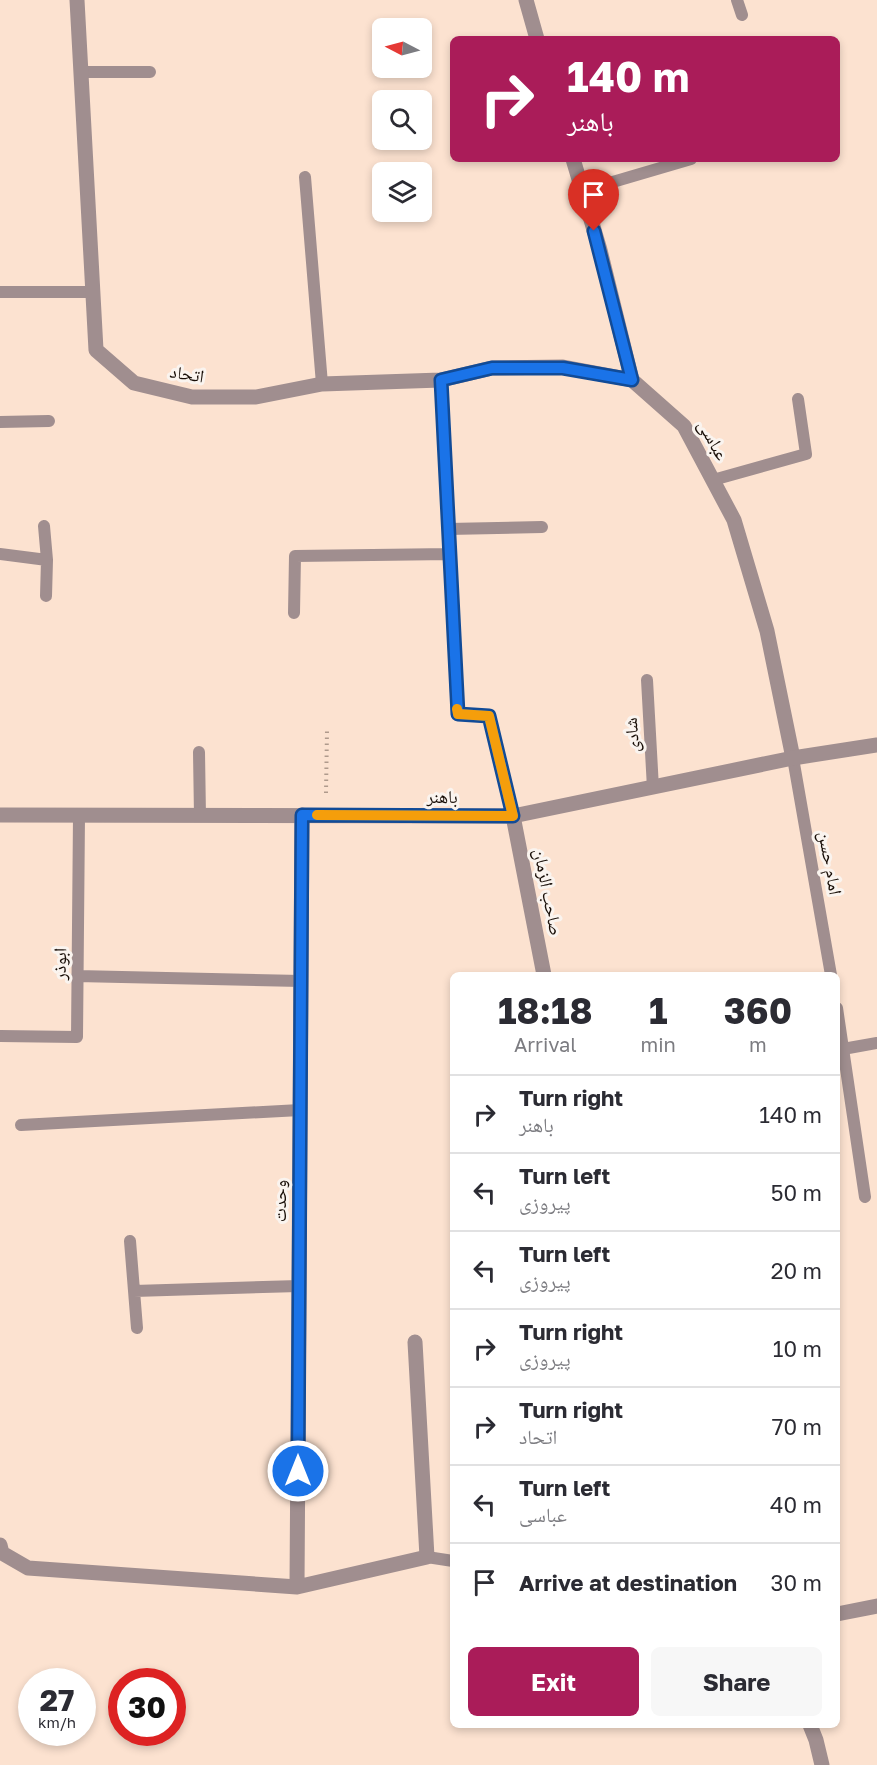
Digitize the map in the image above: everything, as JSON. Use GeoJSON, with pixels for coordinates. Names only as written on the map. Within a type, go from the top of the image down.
{"type":"FeatureCollection","features":[{"type":"Feature","properties":{"kind":"street","name":"اتحاد"},"geometry":{"type":"LineString","coordinates":[[77,0],[96,350],[134,383],[192,398],[256,397],[322,384],[441,380],[492,368],[563,368],[632,380]]}},
{"type":"Feature","properties":{"kind":"street"},"geometry":{"type":"LineString","coordinates":[[526,0],[536,36]]}},
{"type":"Feature","properties":{"kind":"street"},"geometry":{"type":"LineString","coordinates":[[574,162],[600,250],[632,380]]}},
{"type":"Feature","properties":{"kind":"street","name":"عباسی"},"geometry":{"type":"LineString","coordinates":[[632,380],[684,426],[734,520],[767,631],[793,758]]}},
{"type":"Feature","properties":{"kind":"street","name":"باهنر"},"geometry":{"type":"LineString","coordinates":[[0,815],[513,816],[793,758],[877,745]]}},
{"type":"Feature","properties":{"kind":"street","name":"وحدت"},"geometry":{"type":"LineString","coordinates":[[297,1587],[302,815]]}},
{"type":"Feature","properties":{"kind":"street","name":"صاحب الزمان"},"geometry":{"type":"LineString","coordinates":[[513,816],[543,972]]}},
{"type":"Feature","properties":{"kind":"street"},"geometry":{"type":"LineString","coordinates":[[0,1545],[2,1553],[28,1568],[297,1587],[427,1557],[415,1342]]}},
{"type":"Feature","properties":{"kind":"street"},"geometry":{"type":"LineString","coordinates":[[840,1613],[877,1605]]}},
{"type":"Feature","properties":{"kind":"street"},"geometry":{"type":"LineString","coordinates":[[811,1728],[822,1765]]}},
{"type":"Feature","properties":{"kind":"lane"},"geometry":{"type":"LineString","coordinates":[[737,0],[742,15]]}},
{"type":"Feature","properties":{"kind":"lane"},"geometry":{"type":"LineString","coordinates":[[80,72],[150,72]]}},
{"type":"Feature","properties":{"kind":"lane"},"geometry":{"type":"LineString","coordinates":[[582,191],[681,162]]}},
{"type":"Feature","properties":{"kind":"lane"},"geometry":{"type":"LineString","coordinates":[[305,177],[322,384]]}},
{"type":"Feature","properties":{"kind":"lane"},"geometry":{"type":"LineString","coordinates":[[0,292],[93,292]]}},
{"type":"Feature","properties":{"kind":"lane"},"geometry":{"type":"LineString","coordinates":[[441,380],[458,714],[489,716],[513,816]]}},
{"type":"Feature","properties":{"kind":"lane"},"geometry":{"type":"LineString","coordinates":[[713,480],[806,454],[798,399]]}},
{"type":"Feature","properties":{"kind":"lane"},"geometry":{"type":"LineString","coordinates":[[0,422],[49,421]]}},
{"type":"Feature","properties":{"kind":"lane"},"geometry":{"type":"LineString","coordinates":[[44,526],[47,561],[46,596]]}},
{"type":"Feature","properties":{"kind":"lane"},"geometry":{"type":"LineString","coordinates":[[448,529],[542,526]]}},
{"type":"Feature","properties":{"kind":"lane"},"geometry":{"type":"LineString","coordinates":[[0,554],[47,561]]}},
{"type":"Feature","properties":{"kind":"lane"},"geometry":{"type":"LineString","coordinates":[[294,613],[295,556],[450,554]]}},
{"type":"Feature","properties":{"kind":"lane","name":"شادی"},"geometry":{"type":"LineString","coordinates":[[646,680],[653,788]]}},
{"type":"Feature","properties":{"kind":"lane"},"geometry":{"type":"LineString","coordinates":[[199,752],[200,816]]}},
{"type":"Feature","properties":{"kind":"lane","name":"امام حسن"},"geometry":{"type":"LineString","coordinates":[[793,758],[830,972]]}},
{"type":"Feature","properties":{"kind":"lane","name":"ابوذر"},"geometry":{"type":"LineString","coordinates":[[0,1036],[77,1037],[79,816]]}},
{"type":"Feature","properties":{"kind":"lane"},"geometry":{"type":"LineString","coordinates":[[77,976],[301,981]]}},
{"type":"Feature","properties":{"kind":"lane"},"geometry":{"type":"LineString","coordinates":[[840,1028],[865,1197]]}},
{"type":"Feature","properties":{"kind":"lane"},"geometry":{"type":"LineString","coordinates":[[843,1049],[877,1043]]}},
{"type":"Feature","properties":{"kind":"lane"},"geometry":{"type":"LineString","coordinates":[[21,1125],[300,1110]]}},
{"type":"Feature","properties":{"kind":"lane"},"geometry":{"type":"LineString","coordinates":[[130,1241],[137,1328]]}},
{"type":"Feature","properties":{"kind":"lane"},"geometry":{"type":"LineString","coordinates":[[134,1291],[299,1286]]}},
{"type":"Feature","properties":{"kind":"lane"},"geometry":{"type":"LineString","coordinates":[[427,1557],[450,1561]]}},
{"type":"Feature","properties":{"kind":"path"},"geometry":{"type":"LineString","coordinates":[[326,815],[327,731]]}},
{"type":"Feature","properties":{"kind":"slow traffic"},"geometry":{"type":"LineString","coordinates":[[317,815],[513,816],[489,716],[458,714],[457,709]]}},
{"type":"Feature","properties":{"kind":"route"},"geometry":{"type":"LineString","coordinates":[[298,1471],[302,815],[513,816],[489,716],[458,714],[441,380],[492,368],[563,368],[632,380],[594,231]]}}]}
